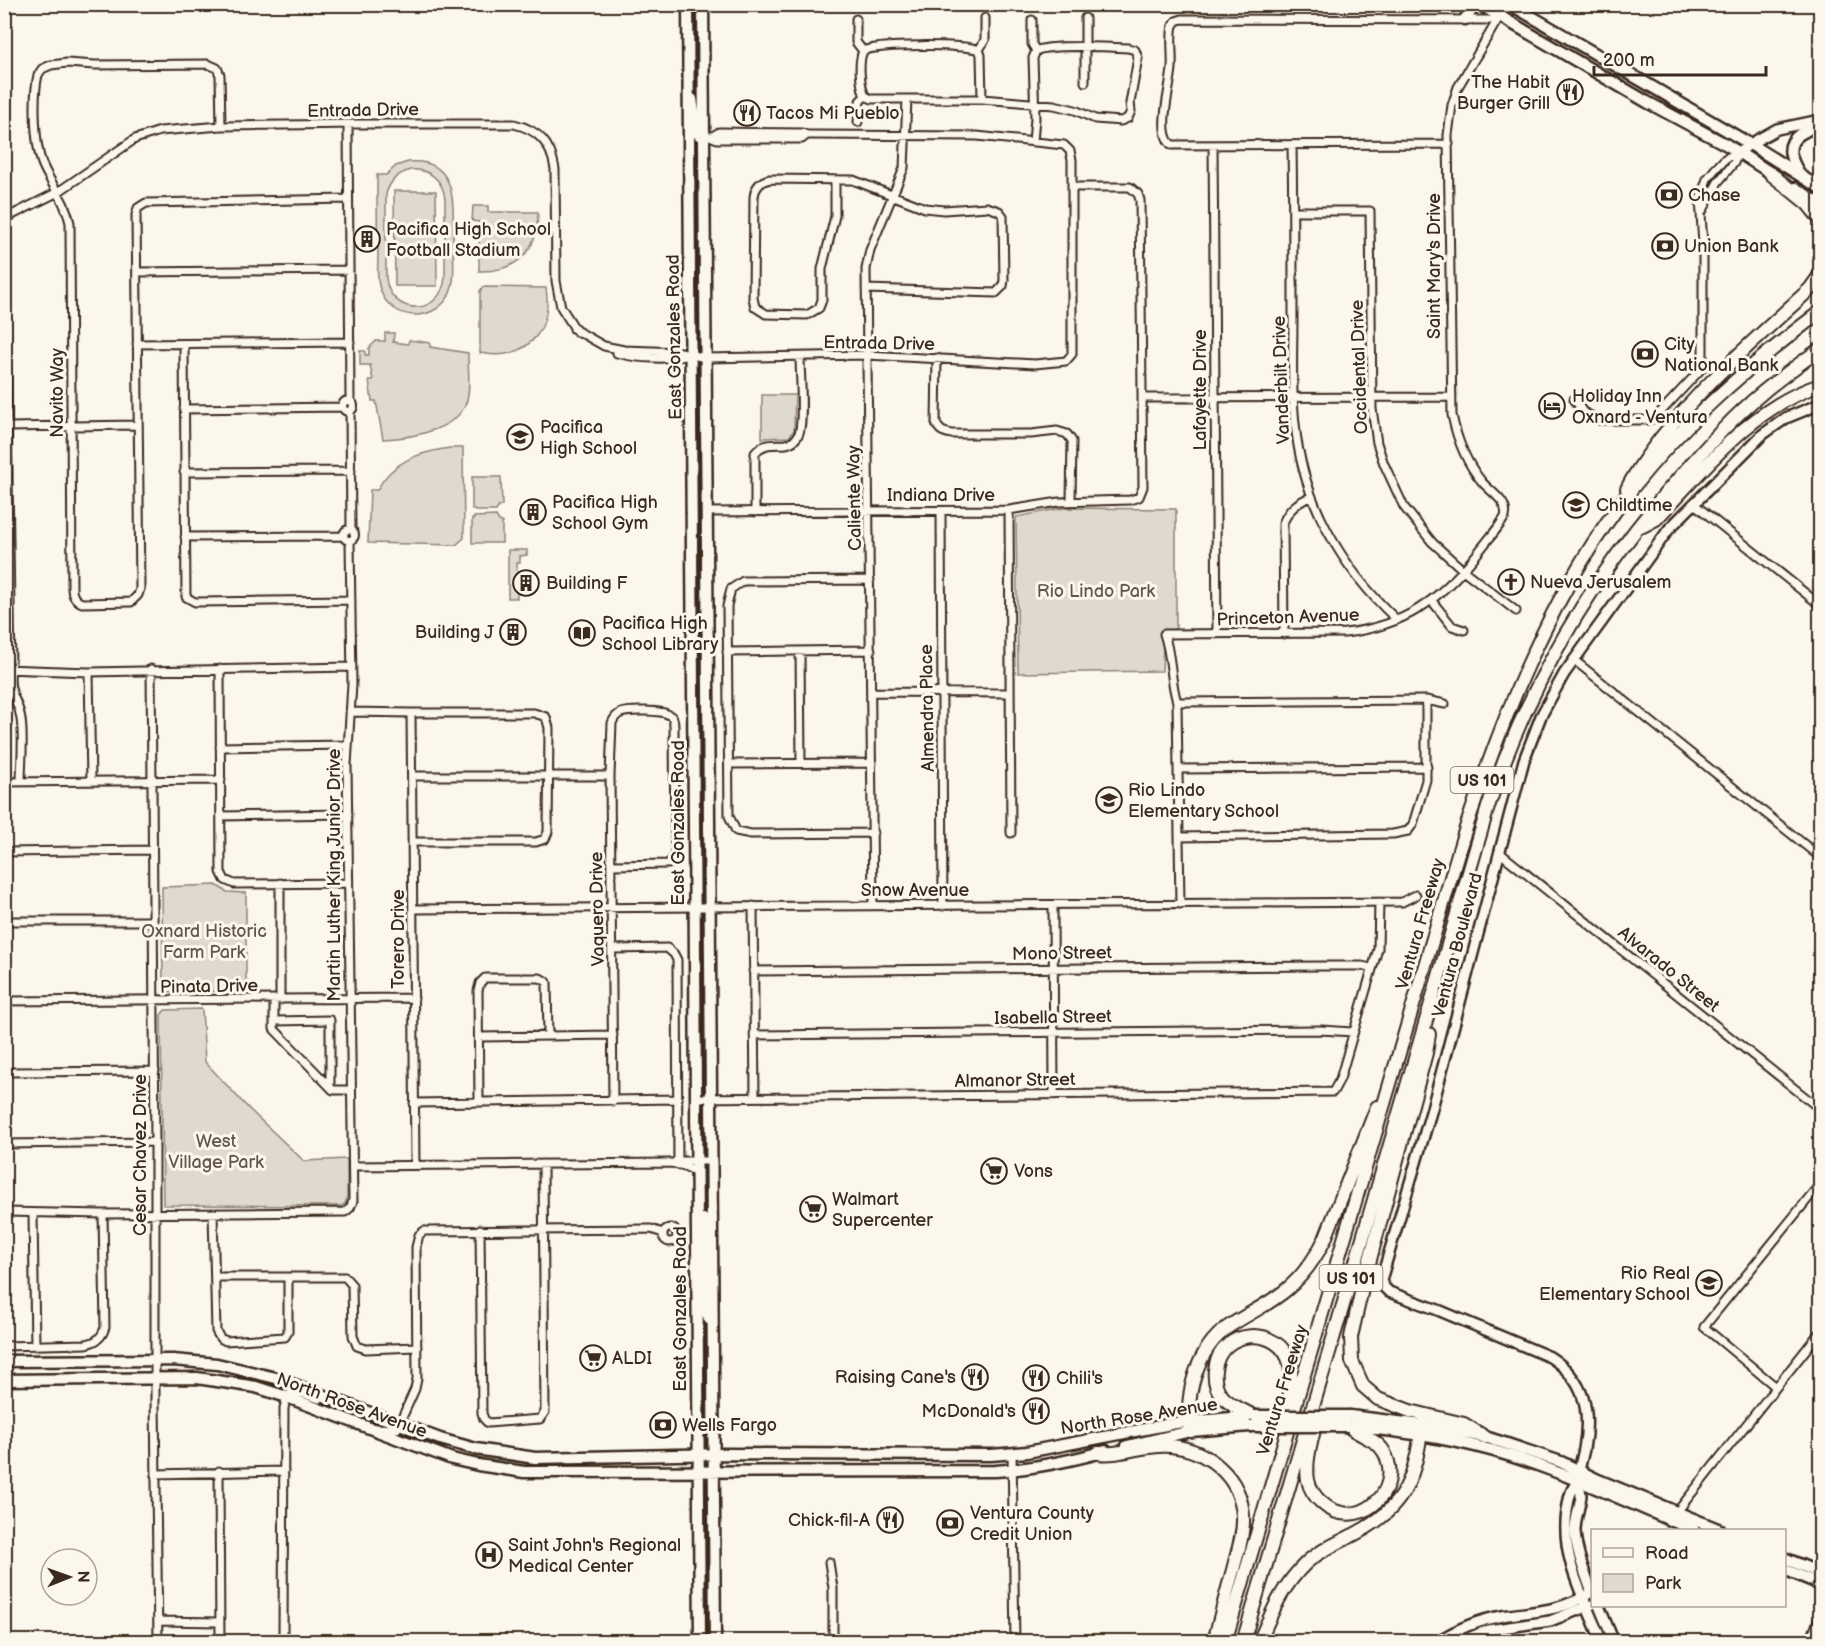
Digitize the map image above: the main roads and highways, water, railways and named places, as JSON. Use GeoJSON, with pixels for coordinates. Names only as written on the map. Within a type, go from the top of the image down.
{"type":"FeatureCollection","features":[{"type":"Feature","properties":{"kind":"highway"},"geometry":{"type":"LineString","coordinates":[[1771,174],[1808,204],[1821,219]]}},
{"type":"Feature","properties":{"kind":"highway"},"geometry":{"type":"LineString","coordinates":[[1618,506],[1634,474],[1695,396],[1810,289],[1821,276]]}},
{"type":"Feature","properties":{"kind":"highway","name":"Ventura Freeway"},"geometry":{"type":"LineString","coordinates":[[1225,1641],[1462,840],[1495,745],[1559,599],[1618,506],[1688,425],[1759,360],[1821,312]]}},
{"type":"Feature","properties":{"kind":"highway","name":"Ventura Freeway"},"geometry":{"type":"LineString","coordinates":[[1243,1641],[1488,807],[1508,748],[1564,635],[1583,603],[1634,531],[1699,455],[1737,416],[1761,394],[1821,349]]}},
{"type":"Feature","properties":{"kind":"highway"},"geometry":{"type":"LineString","coordinates":[[1634,531],[1656,519],[1737,435],[1761,415],[1797,393],[1821,385]]}},
{"type":"Feature","properties":{"kind":"highway"},"geometry":{"type":"LineString","coordinates":[[1440,974],[1426,1053],[1362,1289],[1351,1352],[1358,1378],[1378,1399],[1410,1411],[1464,1424],[1485,1437]]}},
{"type":"Feature","properties":{"kind":"highway"},"geometry":{"type":"LineString","coordinates":[[1190,1426],[1194,1380],[1208,1346],[1226,1328],[1297,1281],[1317,1255],[1379,1101],[1394,1074]]}},
{"type":"Feature","properties":{"kind":"highway"},"geometry":{"type":"LineString","coordinates":[[1252,1421],[1222,1395],[1214,1376],[1216,1363],[1226,1346],[1241,1337],[1250,1335],[1260,1336],[1276,1343],[1283,1350],[1290,1366],[1291,1382],[1283,1449]]}},
{"type":"Feature","properties":{"kind":"highway"},"geometry":{"type":"LineString","coordinates":[[1323,1372],[1320,1406],[1307,1468],[1309,1483],[1312,1493],[1325,1506],[1333,1511],[1350,1514],[1362,1512],[1378,1502],[1385,1493],[1389,1470],[1383,1450],[1376,1442],[1358,1434],[1349,1421]]}},
{"type":"Feature","properties":{"kind":"highway"},"geometry":{"type":"LineString","coordinates":[[1259,1641],[1285,1586],[1307,1562],[1331,1546],[1376,1523],[1390,1512],[1400,1499],[1408,1484],[1421,1429]]}},
{"type":"Feature","properties":{"kind":"highway"},"geometry":{"type":"LineString","coordinates":[[1098,1453],[1111,1455],[1169,1445],[1186,1448],[1212,1460],[1231,1480],[1241,1504],[1243,1526],[1214,1641]]}},
{"type":"Feature","properties":{"kind":"main road","name":"East Gonzales Road"},"geometry":{"type":"LineString","coordinates":[[688,4],[697,1098],[698,1634]]}},
{"type":"Feature","properties":{"kind":"main road","name":"East Gonzales Road"},"geometry":{"type":"LineString","coordinates":[[703,4],[709,136],[705,358],[712,1265],[719,1454],[714,1472],[715,1641]]}},
{"type":"Feature","properties":{"kind":"main road"},"geometry":{"type":"LineString","coordinates":[[1465,19],[1471,11],[1472,4]]}},
{"type":"Feature","properties":{"kind":"main road"},"geometry":{"type":"LineString","coordinates":[[1479,4],[1498,18],[1736,152],[1821,204]]}},
{"type":"Feature","properties":{"kind":"main road"},"geometry":{"type":"LineString","coordinates":[[1508,4],[1750,144],[1821,188]]}},
{"type":"Feature","properties":{"kind":"main road"},"geometry":{"type":"LineString","coordinates":[[1575,60],[1582,56],[1593,61],[1601,57]]}},
{"type":"Feature","properties":{"kind":"main road"},"geometry":{"type":"LineString","coordinates":[[1601,76],[1611,72],[1621,75],[1630,74]]}},
{"type":"Feature","properties":{"kind":"main road"},"geometry":{"type":"LineString","coordinates":[[687,91],[694,105],[697,133],[709,136]]}},
{"type":"Feature","properties":{"kind":"main road"},"geometry":{"type":"LineString","coordinates":[[1799,174],[1790,154],[1792,143],[1797,136],[1811,129],[1818,121]]}},
{"type":"Feature","properties":{"kind":"main road"},"geometry":{"type":"LineString","coordinates":[[692,461],[699,473],[700,506],[706,512]]}},
{"type":"Feature","properties":{"kind":"main road"},"geometry":{"type":"LineString","coordinates":[[692,511],[700,520],[701,589],[706,598]]}},
{"type":"Feature","properties":{"kind":"main road"},"geometry":{"type":"LineString","coordinates":[[697,1201],[702,1212],[705,1259],[712,1265]]}},
{"type":"Feature","properties":{"kind":"main road"},"geometry":{"type":"LineString","coordinates":[[696,1265],[701,1265],[703,1268],[705,1306],[713,1330]]}},
{"type":"Feature","properties":{"kind":"main road","name":"North Rose Avenue"},"geometry":{"type":"LineString","coordinates":[[4,1361],[154,1359],[203,1361],[253,1371],[440,1439],[476,1449],[517,1456],[561,1459],[719,1454],[992,1455],[1028,1452],[1146,1428],[1252,1421],[1349,1421],[1485,1437],[1561,1461],[1579,1476]]}},
{"type":"Feature","properties":{"kind":"main road","name":"North Rose Avenue"},"geometry":{"type":"LineString","coordinates":[[4,1380],[197,1378],[256,1387],[452,1459],[505,1469],[552,1473],[1013,1470],[1066,1462],[1190,1426]]}},
{"type":"Feature","properties":{"kind":"main road","name":"North Rose Avenue"},"geometry":{"type":"LineString","coordinates":[[1421,1429],[1579,1476],[1675,1517],[1717,1529]]}},
{"type":"Feature","properties":{"kind":"main road","name":"North Rose Avenue"},"geometry":{"type":"LineString","coordinates":[[1675,1517],[1693,1529]]}},
{"type":"Feature","properties":{"kind":"main road"},"geometry":{"type":"LineString","coordinates":[[1786,1558],[1821,1573]]}},
{"type":"Feature","properties":{"kind":"main road"},"geometry":{"type":"LineString","coordinates":[[1786,1569],[1821,1584]]}},
{"type":"Feature","properties":{"kind":"main road"},"geometry":{"type":"LineString","coordinates":[[698,1634],[708,1641]]}},
{"type":"Feature","properties":{"kind":"place","name":"The Habit Burger Grill"},"geometry":{"type":"Point","coordinates":[1570,92]}},
{"type":"Feature","properties":{"kind":"place","name":"Tacos Mi Pueblo"},"geometry":{"type":"Point","coordinates":[747,113]}},
{"type":"Feature","properties":{"kind":"place","name":"Chase"},"geometry":{"type":"Point","coordinates":[1669,195]}},
{"type":"Feature","properties":{"kind":"place","name":"Pacifica High School Football Stadium"},"geometry":{"type":"Point","coordinates":[367,239]}},
{"type":"Feature","properties":{"kind":"place","name":"Union Bank"},"geometry":{"type":"Point","coordinates":[1665,246]}},
{"type":"Feature","properties":{"kind":"place","name":"City National Bank"},"geometry":{"type":"Point","coordinates":[1645,354]}},
{"type":"Feature","properties":{"kind":"place","name":"Holiday Inn Oxnard - Ventura"},"geometry":{"type":"Point","coordinates":[1552,406]}},
{"type":"Feature","properties":{"kind":"place","name":"Pacifica High School"},"geometry":{"type":"Point","coordinates":[520,437]}},
{"type":"Feature","properties":{"kind":"place","name":"Childtime"},"geometry":{"type":"Point","coordinates":[1576,505]}},
{"type":"Feature","properties":{"kind":"place","name":"Pacifica High School Gym"},"geometry":{"type":"Point","coordinates":[533,512]}},
{"type":"Feature","properties":{"kind":"place","name":"Nueva Jerusalem"},"geometry":{"type":"Point","coordinates":[1511,582]}},
{"type":"Feature","properties":{"kind":"place","name":"Building F"},"geometry":{"type":"Point","coordinates":[526,583]}},
{"type":"Feature","properties":{"kind":"place","name":"Building J"},"geometry":{"type":"Point","coordinates":[513,632]}},
{"type":"Feature","properties":{"kind":"place","name":"Pacifica High School Library"},"geometry":{"type":"Point","coordinates":[582,633]}},
{"type":"Feature","properties":{"kind":"place","name":"Rio Lindo Elementary School"},"geometry":{"type":"Point","coordinates":[1109,800]}},
{"type":"Feature","properties":{"kind":"place","name":"Vons"},"geometry":{"type":"Point","coordinates":[994,1171]}},
{"type":"Feature","properties":{"kind":"place","name":"Walmart Supercenter"},"geometry":{"type":"Point","coordinates":[813,1209]}},
{"type":"Feature","properties":{"kind":"place","name":"Rio Real Elementary School"},"geometry":{"type":"Point","coordinates":[1709,1283]}},
{"type":"Feature","properties":{"kind":"place","name":"ALDI"},"geometry":{"type":"Point","coordinates":[593,1358]}},
{"type":"Feature","properties":{"kind":"place","name":"Raising Cane's"},"geometry":{"type":"Point","coordinates":[975,1377]}},
{"type":"Feature","properties":{"kind":"place","name":"Chili's"},"geometry":{"type":"Point","coordinates":[1036,1378]}},
{"type":"Feature","properties":{"kind":"place","name":"McDonald's"},"geometry":{"type":"Point","coordinates":[1036,1411]}},
{"type":"Feature","properties":{"kind":"place","name":"Wells Fargo"},"geometry":{"type":"Point","coordinates":[663,1425]}},
{"type":"Feature","properties":{"kind":"place","name":"Chick-fil-A"},"geometry":{"type":"Point","coordinates":[890,1520]}},
{"type":"Feature","properties":{"kind":"place","name":"Ventura County Credit Union"},"geometry":{"type":"Point","coordinates":[950,1523]}},
{"type":"Feature","properties":{"kind":"place","name":"Saint John's Regional Medical Center"},"geometry":{"type":"Point","coordinates":[489,1555]}},
{"type":"Feature","properties":{"kind":"park label","name":"Rio Lindo Park"},"geometry":{"type":"Point","coordinates":[1096,591]}},
{"type":"Feature","properties":{"kind":"park label","name":"Oxnard Historic Farm Park"},"geometry":{"type":"Point","coordinates":[204,941]}},
{"type":"Feature","properties":{"kind":"park label","name":"West Village Park"},"geometry":{"type":"Point","coordinates":[216,1151]}}]}
